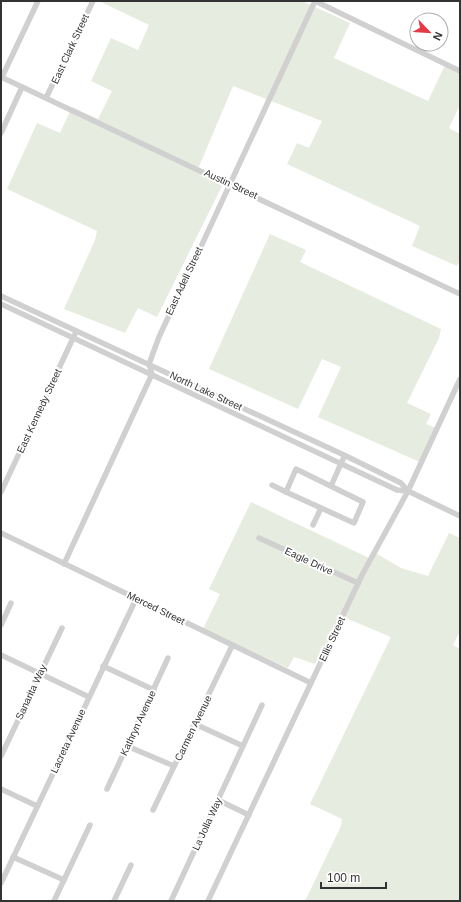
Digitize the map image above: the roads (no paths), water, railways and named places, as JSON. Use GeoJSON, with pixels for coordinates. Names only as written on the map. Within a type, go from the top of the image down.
{"type":"FeatureCollection","features":[{"type":"Feature","properties":{"kind":"street"},"geometry":{"type":"LineString","coordinates":[[2,77],[38,1]]}},
{"type":"Feature","properties":{"kind":"street","name":"East Clark Street"},"geometry":{"type":"LineString","coordinates":[[46,98],[93,1]]}},
{"type":"Feature","properties":{"kind":"street"},"geometry":{"type":"LineString","coordinates":[[315,1],[460,71]]}},
{"type":"Feature","properties":{"kind":"street","name":"East Adell Street"},"geometry":{"type":"LineString","coordinates":[[149,364],[159,337],[315,1]]}},
{"type":"Feature","properties":{"kind":"street","name":"Austin Street"},"geometry":{"type":"LineString","coordinates":[[2,77],[460,294]]}},
{"type":"Feature","properties":{"kind":"street"},"geometry":{"type":"LineString","coordinates":[[1,132],[22,87]]}},
{"type":"Feature","properties":{"kind":"street","name":"North Lake Street"},"geometry":{"type":"LineString","coordinates":[[1,296],[344,455],[401,483],[408,491]]}},
{"type":"Feature","properties":{"kind":"street","name":"North Lake Street"},"geometry":{"type":"LineString","coordinates":[[1,304],[342,462],[397,490],[408,491],[460,516]]}},
{"type":"Feature","properties":{"kind":"street","name":"East Kennedy Street"},"geometry":{"type":"LineString","coordinates":[[1,492],[77,330]]}},
{"type":"Feature","properties":{"kind":"street"},"geometry":{"type":"LineString","coordinates":[[64,564],[152,374],[149,364]]}},
{"type":"Feature","properties":{"kind":"street","name":"Ellis Street"},"geometry":{"type":"LineString","coordinates":[[208,901],[358,583],[408,491],[460,379]]}},
{"type":"Feature","properties":{"kind":"street"},"geometry":{"type":"LineString","coordinates":[[213,394],[217,404]]}},
{"type":"Feature","properties":{"kind":"street"},"geometry":{"type":"LineString","coordinates":[[331,486],[344,455]]}},
{"type":"Feature","properties":{"kind":"street"},"geometry":{"type":"LineString","coordinates":[[272,485],[286,492],[321,508],[354,522],[363,502],[296,469],[286,492]]}},
{"type":"Feature","properties":{"kind":"street"},"geometry":{"type":"LineString","coordinates":[[313,525],[321,508]]}},
{"type":"Feature","properties":{"kind":"street","name":"Merced Street"},"geometry":{"type":"LineString","coordinates":[[1,533],[310,683]]}},
{"type":"Feature","properties":{"kind":"street","name":"Eagle Drive"},"geometry":{"type":"LineString","coordinates":[[259,538],[358,583]]}},
{"type":"Feature","properties":{"kind":"street","name":"Lacreta Avenue"},"geometry":{"type":"LineString","coordinates":[[1,883],[136,598]]}},
{"type":"Feature","properties":{"kind":"street"},"geometry":{"type":"LineString","coordinates":[[1,625],[11,603]]}},
{"type":"Feature","properties":{"kind":"street","name":"Sanarita Way"},"geometry":{"type":"LineString","coordinates":[[1,756],[62,628]]}},
{"type":"Feature","properties":{"kind":"street","name":"Carmen Avenue"},"geometry":{"type":"LineString","coordinates":[[153,810],[232,646]]}},
{"type":"Feature","properties":{"kind":"street"},"geometry":{"type":"LineString","coordinates":[[1,655],[89,697]]}},
{"type":"Feature","properties":{"kind":"street","name":"Kathryn Avenue"},"geometry":{"type":"LineString","coordinates":[[107,789],[168,658]]}},
{"type":"Feature","properties":{"kind":"street"},"geometry":{"type":"LineString","coordinates":[[103,666],[154,690]]}},
{"type":"Feature","properties":{"kind":"street","name":"La Jolla Way"},"geometry":{"type":"LineString","coordinates":[[173,900],[262,705]]}},
{"type":"Feature","properties":{"kind":"street"},"geometry":{"type":"LineString","coordinates":[[194,724],[243,746]]}},
{"type":"Feature","properties":{"kind":"street"},"geometry":{"type":"LineString","coordinates":[[127,746],[174,766]]}},
{"type":"Feature","properties":{"kind":"street"},"geometry":{"type":"LineString","coordinates":[[1,789],[37,806]]}},
{"type":"Feature","properties":{"kind":"street"},"geometry":{"type":"LineString","coordinates":[[218,800],[249,815]]}},
{"type":"Feature","properties":{"kind":"street"},"geometry":{"type":"LineString","coordinates":[[54,901],[90,825]]}},
{"type":"Feature","properties":{"kind":"street"},"geometry":{"type":"LineString","coordinates":[[13,857],[64,880]]}},
{"type":"Feature","properties":{"kind":"street"},"geometry":{"type":"LineString","coordinates":[[114,901],[131,865]]}}]}
